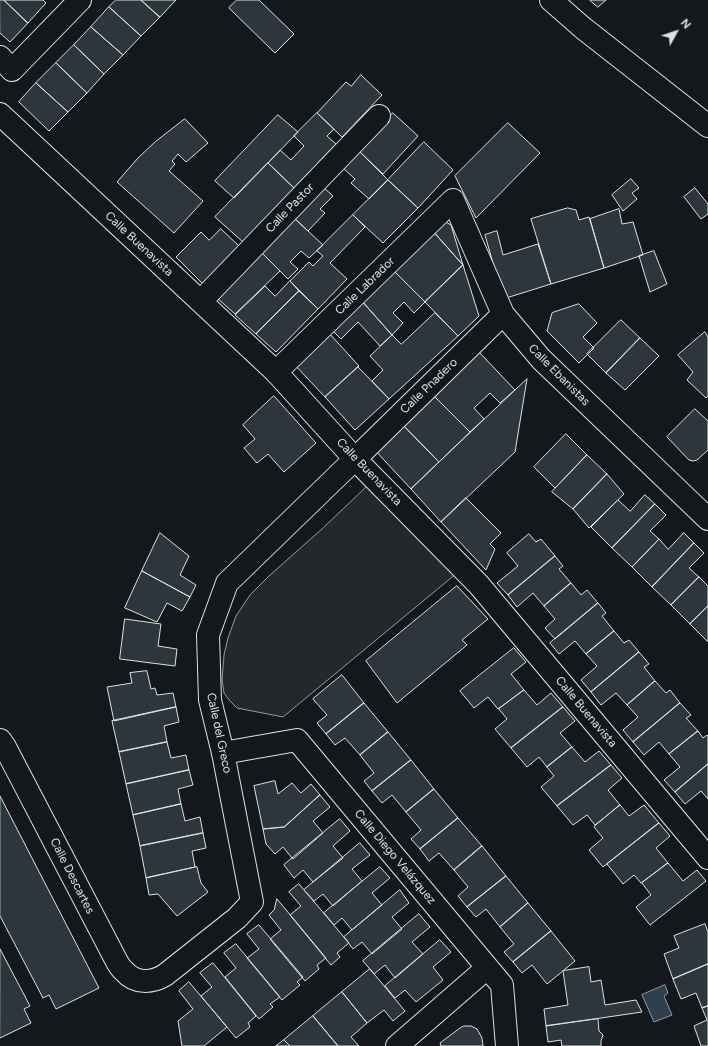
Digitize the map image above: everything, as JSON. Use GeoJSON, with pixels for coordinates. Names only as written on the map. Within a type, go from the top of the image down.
{"type":"FeatureCollection","features":[{"type":"Feature","properties":{"kind":"street"},"geometry":{"type":"LineString","coordinates":[[0,57],[12,70],[80,0]]}},
{"type":"Feature","properties":{"kind":"street"},"geometry":{"type":"LineString","coordinates":[[551,0],[583,28],[708,126]]}},
{"type":"Feature","properties":{"kind":"street","name":"Calle Buenavista"},"geometry":{"type":"LineString","coordinates":[[0,114],[276,372],[355,459],[480,585],[708,858]]}},
{"type":"Feature","properties":{"kind":"street","name":"Calle Pastor"},"geometry":{"type":"LineString","coordinates":[[201,301],[379,116]]}},
{"type":"Feature","properties":{"kind":"street","name":"Calle Ebanistas"},"geometry":{"type":"LineString","coordinates":[[453,200],[504,314],[541,359],[708,519]]}},
{"type":"Feature","properties":{"kind":"street","name":"Calle Labrador"},"geometry":{"type":"LineString","coordinates":[[276,372],[453,200]]}},
{"type":"Feature","properties":{"kind":"street","name":"Calle Pnadero"},"geometry":{"type":"LineString","coordinates":[[355,459],[504,314]]}},
{"type":"Feature","properties":{"kind":"street","name":"Calle del Greco"},"geometry":{"type":"LineString","coordinates":[[165,975],[237,918],[252,902],[223,753],[210,700],[208,635],[227,583],[355,459]]}},
{"type":"Feature","properties":{"kind":"street","name":"Calle Descartes"},"geometry":{"type":"LineString","coordinates":[[0,740],[115,958],[124,972],[142,982],[158,980],[165,975]]}},
{"type":"Feature","properties":{"kind":"street","name":"Calle Diego Velázquez"},"geometry":{"type":"LineString","coordinates":[[223,753],[297,740],[486,968],[502,985],[507,1046]]}},
{"type":"Feature","properties":{"kind":"street"},"geometry":{"type":"LineString","coordinates":[[397,1046],[486,968]]}},
{"type":"Feature","properties":{"kind":"shaded area"},"geometry":{"type":"Polygon","coordinates":[[[375,479],[463,568],[283,717],[237,708],[224,693],[222,680],[224,655],[236,616],[250,595],[269,576],[375,479]]]}},
{"type":"Feature","properties":{"kind":"water"},"geometry":{"type":"Polygon","coordinates":[[[665,985],[668,993],[664,996],[672,1015],[654,1022],[642,995],[665,985]]]}},
{"type":"Feature","properties":{"kind":"building"},"geometry":{"type":"Polygon","coordinates":[[[0,0],[4,0],[28,23],[10,42],[0,33],[0,0]]]}},
{"type":"Feature","properties":{"kind":"building"},"geometry":{"type":"Polygon","coordinates":[[[4,0],[43,0],[46,3],[28,23],[4,0]]]}},
{"type":"Feature","properties":{"kind":"building"},"geometry":{"type":"Polygon","coordinates":[[[116,0],[141,0],[160,17],[141,36],[109,7],[116,0]]]}},
{"type":"Feature","properties":{"kind":"building"},"geometry":{"type":"Polygon","coordinates":[[[141,0],[176,0],[160,17],[141,0]]]}},
{"type":"Feature","properties":{"kind":"building"},"geometry":{"type":"Polygon","coordinates":[[[237,0],[259,0],[294,34],[275,53],[229,8],[237,0]]]}},
{"type":"Feature","properties":{"kind":"building"},"geometry":{"type":"Polygon","coordinates":[[[590,0],[606,0],[598,7],[590,0]]]}},
{"type":"Feature","properties":{"kind":"building"},"geometry":{"type":"Polygon","coordinates":[[[109,7],[141,36],[123,55],[91,27],[109,7]]]}},
{"type":"Feature","properties":{"kind":"building"},"geometry":{"type":"Polygon","coordinates":[[[91,27],[123,55],[104,74],[74,45],[91,27]]]}},
{"type":"Feature","properties":{"kind":"building"},"geometry":{"type":"Polygon","coordinates":[[[74,45],[104,74],[87,93],[56,63],[74,45]]]}},
{"type":"Feature","properties":{"kind":"building"},"geometry":{"type":"Polygon","coordinates":[[[56,63],[87,93],[68,112],[36,83],[56,63]]]}},
{"type":"Feature","properties":{"kind":"building"},"geometry":{"type":"Polygon","coordinates":[[[361,75],[382,95],[342,137],[317,113],[346,82],[351,86],[361,75]]]}},
{"type":"Feature","properties":{"kind":"building"},"geometry":{"type":"Polygon","coordinates":[[[36,83],[68,112],[49,131],[19,102],[36,83]]]}},
{"type":"Feature","properties":{"kind":"building"},"geometry":{"type":"Polygon","coordinates":[[[317,113],[334,129],[327,136],[336,144],[294,188],[268,163],[280,150],[291,160],[304,146],[294,136],[317,113]]]}},
{"type":"Feature","properties":{"kind":"building"},"geometry":{"type":"Polygon","coordinates":[[[393,113],[418,136],[383,174],[359,151],[393,113]]]}},
{"type":"Feature","properties":{"kind":"building"},"geometry":{"type":"Polygon","coordinates":[[[278,115],[298,132],[234,198],[215,181],[278,115]]]}},
{"type":"Feature","properties":{"kind":"building"},"geometry":{"type":"Polygon","coordinates":[[[185,119],[208,143],[186,162],[178,154],[172,161],[175,164],[169,171],[203,201],[174,233],[117,182],[138,158],[155,142],[185,119]]]}},
{"type":"Feature","properties":{"kind":"building"},"geometry":{"type":"Polygon","coordinates":[[[508,123],[540,153],[476,218],[455,176],[508,123]]]}},
{"type":"Feature","properties":{"kind":"building"},"geometry":{"type":"Polygon","coordinates":[[[424,142],[453,170],[418,208],[388,180],[424,142]]]}},
{"type":"Feature","properties":{"kind":"building"},"geometry":{"type":"Polygon","coordinates":[[[359,151],[388,180],[369,199],[351,183],[355,179],[343,168],[359,151]]]}},
{"type":"Feature","properties":{"kind":"building"},"geometry":{"type":"Polygon","coordinates":[[[268,163],[294,188],[243,242],[215,217],[268,163]]]}},
{"type":"Feature","properties":{"kind":"building"},"geometry":{"type":"Polygon","coordinates":[[[631,179],[639,188],[632,193],[637,199],[623,211],[612,195],[631,179]]]}},
{"type":"Feature","properties":{"kind":"building"},"geometry":{"type":"Polygon","coordinates":[[[388,180],[418,208],[383,243],[353,215],[388,180]]]}},
{"type":"Feature","properties":{"kind":"building"},"geometry":{"type":"Polygon","coordinates":[[[323,187],[333,196],[320,209],[325,213],[308,231],[294,218],[323,187]]]}},
{"type":"Feature","properties":{"kind":"building"},"geometry":{"type":"Polygon","coordinates":[[[695,188],[708,204],[708,214],[701,219],[684,197],[695,188]]]}},
{"type":"Feature","properties":{"kind":"building"},"geometry":{"type":"Polygon","coordinates":[[[568,208],[576,210],[579,220],[589,217],[604,268],[551,284],[531,219],[568,208]]]}},
{"type":"Feature","properties":{"kind":"building"},"geometry":{"type":"Polygon","coordinates":[[[619,209],[622,224],[633,222],[643,255],[604,268],[590,219],[619,209]]]}},
{"type":"Feature","properties":{"kind":"building"},"geometry":{"type":"Polygon","coordinates":[[[353,215],[365,227],[330,263],[347,279],[318,309],[290,281],[309,262],[313,266],[323,256],[317,251],[353,215]]]}},
{"type":"Feature","properties":{"kind":"building"},"geometry":{"type":"Polygon","coordinates":[[[294,218],[323,245],[309,258],[301,251],[290,262],[298,269],[288,279],[261,252],[294,218]]]}},
{"type":"Feature","properties":{"kind":"building"},"geometry":{"type":"Polygon","coordinates":[[[444,221],[451,225],[463,265],[431,229],[444,221]]]}},
{"type":"Feature","properties":{"kind":"building"},"geometry":{"type":"Polygon","coordinates":[[[221,229],[239,246],[203,284],[176,257],[201,232],[209,240],[221,229]]]}},
{"type":"Feature","properties":{"kind":"building"},"geometry":{"type":"Polygon","coordinates":[[[431,229],[463,265],[425,302],[392,269],[431,229]]]}},
{"type":"Feature","properties":{"kind":"building"},"geometry":{"type":"Polygon","coordinates":[[[497,231],[503,255],[538,244],[551,284],[503,299],[485,235],[497,231]]]}},
{"type":"Feature","properties":{"kind":"building"},"geometry":{"type":"Polygon","coordinates":[[[654,251],[667,284],[650,292],[639,256],[654,251]]]}},
{"type":"Feature","properties":{"kind":"building"},"geometry":{"type":"Polygon","coordinates":[[[261,252],[280,271],[235,314],[217,298],[261,252]]]}},
{"type":"Feature","properties":{"kind":"building"},"geometry":{"type":"Polygon","coordinates":[[[463,265],[479,316],[458,336],[425,302],[463,265]]]}},
{"type":"Feature","properties":{"kind":"building"},"geometry":{"type":"Polygon","coordinates":[[[392,269],[425,302],[414,313],[404,302],[393,313],[403,323],[392,335],[361,300],[392,269]]]}},
{"type":"Feature","properties":{"kind":"building"},"geometry":{"type":"Polygon","coordinates":[[[290,281],[299,291],[256,334],[235,315],[265,286],[275,296],[290,281]]]}},
{"type":"Feature","properties":{"kind":"building"},"geometry":{"type":"Polygon","coordinates":[[[299,291],[318,309],[276,352],[256,334],[299,291]]]}},
{"type":"Feature","properties":{"kind":"building"},"geometry":{"type":"Polygon","coordinates":[[[361,300],[392,335],[380,346],[358,322],[341,339],[331,329],[361,300]]]}},
{"type":"Feature","properties":{"kind":"building"},"geometry":{"type":"Polygon","coordinates":[[[579,304],[597,323],[583,337],[594,348],[579,363],[547,331],[552,313],[579,304]]]}},
{"type":"Feature","properties":{"kind":"building"},"geometry":{"type":"Polygon","coordinates":[[[435,313],[458,336],[389,399],[372,381],[383,370],[370,356],[392,335],[401,344],[435,313]]]}},
{"type":"Feature","properties":{"kind":"building"},"geometry":{"type":"Polygon","coordinates":[[[621,320],[640,338],[606,373],[587,354],[621,320]]]}},
{"type":"Feature","properties":{"kind":"building"},"geometry":{"type":"Polygon","coordinates":[[[328,332],[359,366],[325,397],[293,363],[328,332]]]}},
{"type":"Feature","properties":{"kind":"building"},"geometry":{"type":"Polygon","coordinates":[[[705,332],[708,337],[708,396],[706,398],[687,380],[693,372],[678,355],[705,332]]]}},
{"type":"Feature","properties":{"kind":"building"},"geometry":{"type":"Polygon","coordinates":[[[640,338],[659,356],[625,390],[606,373],[640,338]]]}},
{"type":"Feature","properties":{"kind":"building"},"geometry":{"type":"Polygon","coordinates":[[[477,350],[515,390],[500,403],[490,393],[474,408],[484,419],[470,432],[431,393],[477,350]]]}},
{"type":"Feature","properties":{"kind":"building"},"geometry":{"type":"Polygon","coordinates":[[[358,367],[389,399],[355,430],[325,397],[358,367]]]}},
{"type":"Feature","properties":{"kind":"building"},"geometry":{"type":"Polygon","coordinates":[[[527,379],[515,452],[441,522],[411,489],[527,379]]]}},
{"type":"Feature","properties":{"kind":"building"},"geometry":{"type":"Polygon","coordinates":[[[431,393],[470,432],[439,462],[400,422],[431,393]]]}},
{"type":"Feature","properties":{"kind":"building"},"geometry":{"type":"Polygon","coordinates":[[[274,396],[316,443],[284,472],[268,454],[257,463],[244,448],[255,439],[243,425],[274,396]]]}},
{"type":"Feature","properties":{"kind":"building"},"geometry":{"type":"Polygon","coordinates":[[[695,409],[708,421],[708,450],[697,460],[693,461],[689,460],[667,437],[695,409]]]}},
{"type":"Feature","properties":{"kind":"building"},"geometry":{"type":"Polygon","coordinates":[[[400,422],[439,462],[411,489],[372,447],[400,422]]]}},
{"type":"Feature","properties":{"kind":"building"},"geometry":{"type":"Polygon","coordinates":[[[566,434],[587,455],[555,488],[534,467],[566,434]]]}},
{"type":"Feature","properties":{"kind":"building"},"geometry":{"type":"Polygon","coordinates":[[[587,455],[607,474],[573,509],[552,492],[587,455]]]}},
{"type":"Feature","properties":{"kind":"building"},"geometry":{"type":"Polygon","coordinates":[[[607,474],[624,494],[589,528],[573,509],[607,474]]]}},
{"type":"Feature","properties":{"kind":"building"},"geometry":{"type":"Polygon","coordinates":[[[645,495],[655,504],[612,548],[591,527],[618,500],[630,511],[645,495]]]}},
{"type":"Feature","properties":{"kind":"building"},"geometry":{"type":"Polygon","coordinates":[[[466,498],[501,533],[490,544],[495,549],[486,570],[441,522],[466,498]]]}},
{"type":"Feature","properties":{"kind":"building"},"geometry":{"type":"Polygon","coordinates":[[[655,504],[666,515],[650,531],[659,539],[632,567],[612,548],[655,504]]]}},
{"type":"Feature","properties":{"kind":"building"},"geometry":{"type":"Polygon","coordinates":[[[160,533],[189,556],[180,575],[196,585],[190,597],[142,571],[160,533]]]}},
{"type":"Feature","properties":{"kind":"building"},"geometry":{"type":"Polygon","coordinates":[[[684,533],[694,543],[652,587],[632,567],[659,539],[668,549],[684,533]]]}},
{"type":"Feature","properties":{"kind":"building"},"geometry":{"type":"Polygon","coordinates":[[[529,534],[536,542],[541,539],[555,556],[508,595],[497,583],[518,566],[507,553],[529,534]]]}},
{"type":"Feature","properties":{"kind":"building"},"geometry":{"type":"Polygon","coordinates":[[[694,543],[704,553],[689,568],[699,577],[671,605],[652,587],[694,543]]]}},
{"type":"Feature","properties":{"kind":"building"},"geometry":{"type":"Polygon","coordinates":[[[555,556],[563,566],[559,569],[571,583],[544,606],[533,593],[517,607],[508,595],[555,556]]]}},
{"type":"Feature","properties":{"kind":"building"},"geometry":{"type":"Polygon","coordinates":[[[142,571],[190,597],[182,611],[167,603],[157,622],[125,608],[142,571]]]}},
{"type":"Feature","properties":{"kind":"building"},"geometry":{"type":"Polygon","coordinates":[[[699,577],[708,586],[708,606],[690,624],[671,605],[699,577]]]}},
{"type":"Feature","properties":{"kind":"building"},"geometry":{"type":"Polygon","coordinates":[[[571,583],[581,595],[587,590],[598,603],[555,639],[545,628],[555,619],[544,606],[571,583]]]}},
{"type":"Feature","properties":{"kind":"building"},"geometry":{"type":"Polygon","coordinates":[[[457,586],[488,619],[462,640],[467,645],[397,703],[366,661],[457,586]]]}},
{"type":"Feature","properties":{"kind":"building"},"geometry":{"type":"Polygon","coordinates":[[[598,603],[606,613],[602,616],[614,631],[586,654],[575,641],[559,654],[550,643],[598,603]]]}},
{"type":"Feature","properties":{"kind":"building"},"geometry":{"type":"Polygon","coordinates":[[[708,606],[708,642],[690,624],[708,606]]]}},
{"type":"Feature","properties":{"kind":"building"},"geometry":{"type":"Polygon","coordinates":[[[125,619],[161,624],[158,646],[177,649],[175,666],[120,659],[125,619]]]}},
{"type":"Feature","properties":{"kind":"building"},"geometry":{"type":"Polygon","coordinates":[[[614,631],[624,643],[629,640],[639,652],[591,692],[581,680],[597,666],[586,654],[614,631]]]}},
{"type":"Feature","properties":{"kind":"building"},"geometry":{"type":"Polygon","coordinates":[[[514,648],[526,662],[511,674],[524,690],[498,709],[488,697],[474,708],[460,691],[514,648]]]}},
{"type":"Feature","properties":{"kind":"building"},"geometry":{"type":"Polygon","coordinates":[[[639,652],[649,664],[644,667],[655,681],[627,705],[616,693],[601,705],[591,692],[639,652]]]}},
{"type":"Feature","properties":{"kind":"building"},"geometry":{"type":"Polygon","coordinates":[[[147,671],[151,689],[155,688],[157,695],[173,693],[176,707],[114,721],[107,687],[132,683],[130,673],[147,671]]]}},
{"type":"Feature","properties":{"kind":"building"},"geometry":{"type":"Polygon","coordinates":[[[342,675],[364,703],[326,734],[317,723],[327,715],[313,699],[342,675]]]}},
{"type":"Feature","properties":{"kind":"building"},"geometry":{"type":"Polygon","coordinates":[[[655,681],[666,693],[670,690],[680,703],[633,742],[623,730],[638,717],[627,705],[655,681]]]}},
{"type":"Feature","properties":{"kind":"building"},"geometry":{"type":"Polygon","coordinates":[[[524,690],[537,705],[551,693],[563,707],[511,748],[495,729],[507,719],[499,709],[524,690]]]}},
{"type":"Feature","properties":{"kind":"building"},"geometry":{"type":"Polygon","coordinates":[[[364,703],[388,732],[360,755],[345,738],[335,745],[326,734],[364,703]]]}},
{"type":"Feature","properties":{"kind":"building"},"geometry":{"type":"Polygon","coordinates":[[[680,703],[691,715],[686,718],[698,731],[669,754],[659,742],[644,755],[633,742],[680,703]]]}},
{"type":"Feature","properties":{"kind":"building"},"geometry":{"type":"Polygon","coordinates":[[[176,707],[179,722],[164,726],[167,742],[119,752],[112,721],[176,707]]]}},
{"type":"Feature","properties":{"kind":"building"},"geometry":{"type":"Polygon","coordinates":[[[563,707],[575,721],[560,733],[572,747],[547,767],[539,757],[527,767],[511,748],[563,707]]]}},
{"type":"Feature","properties":{"kind":"building"},"geometry":{"type":"Polygon","coordinates":[[[698,731],[703,738],[707,735],[708,736],[708,764],[675,792],[664,780],[680,767],[669,754],[698,731]]]}},
{"type":"Feature","properties":{"kind":"building"},"geometry":{"type":"Polygon","coordinates":[[[388,732],[411,760],[372,791],[364,781],[374,773],[360,755],[388,732]]]}},
{"type":"Feature","properties":{"kind":"building"},"geometry":{"type":"Polygon","coordinates":[[[167,742],[171,758],[186,755],[189,770],[126,784],[119,752],[167,742]]]}},
{"type":"Feature","properties":{"kind":"building"},"geometry":{"type":"Polygon","coordinates":[[[572,747],[585,762],[599,751],[611,765],[557,806],[541,787],[554,776],[547,767],[572,747]]]}},
{"type":"Feature","properties":{"kind":"building"},"geometry":{"type":"Polygon","coordinates":[[[411,760],[434,789],[406,812],[392,795],[382,803],[372,791],[411,760]]]}},
{"type":"Feature","properties":{"kind":"building"},"geometry":{"type":"Polygon","coordinates":[[[708,764],[708,799],[701,791],[685,804],[675,792],[708,764]]]}},
{"type":"Feature","properties":{"kind":"building"},"geometry":{"type":"Polygon","coordinates":[[[611,765],[622,778],[608,790],[620,805],[595,825],[587,815],[573,825],[557,806],[611,765]]]}},
{"type":"Feature","properties":{"kind":"building"},"geometry":{"type":"Polygon","coordinates":[[[189,770],[193,785],[178,789],[181,804],[133,815],[126,784],[189,770]]]}},
{"type":"Feature","properties":{"kind":"building"},"geometry":{"type":"Polygon","coordinates":[[[275,781],[278,794],[292,783],[301,793],[311,784],[320,795],[284,827],[263,829],[254,786],[275,781]]]}},
{"type":"Feature","properties":{"kind":"building"},"geometry":{"type":"Polygon","coordinates":[[[434,789],[458,818],[420,849],[411,839],[421,830],[406,812],[434,789]]]}},
{"type":"Feature","properties":{"kind":"building"},"geometry":{"type":"Polygon","coordinates":[[[320,795],[330,807],[313,821],[323,833],[293,859],[283,847],[275,854],[266,844],[263,829],[284,827],[320,795]]]}},
{"type":"Feature","properties":{"kind":"building"},"geometry":{"type":"Polygon","coordinates":[[[0,796],[99,988],[56,1009],[49,995],[43,998],[0,916],[0,796]]]}},
{"type":"Feature","properties":{"kind":"building"},"geometry":{"type":"Polygon","coordinates":[[[181,804],[185,821],[200,817],[203,833],[140,846],[133,815],[181,804]]]}},
{"type":"Feature","properties":{"kind":"building"},"geometry":{"type":"Polygon","coordinates":[[[620,805],[629,816],[644,805],[659,823],[603,867],[589,850],[603,838],[594,827],[620,805]]]}},
{"type":"Feature","properties":{"kind":"building"},"geometry":{"type":"Polygon","coordinates":[[[458,818],[482,846],[454,870],[439,853],[429,861],[420,849],[458,818]]]}},
{"type":"Feature","properties":{"kind":"building"},"geometry":{"type":"Polygon","coordinates":[[[340,819],[350,831],[333,846],[343,858],[313,882],[303,870],[294,878],[284,865],[340,819]]]}},
{"type":"Feature","properties":{"kind":"building"},"geometry":{"type":"Polygon","coordinates":[[[659,823],[670,836],[656,848],[668,863],[641,883],[634,875],[623,884],[607,864],[659,823]]]}},
{"type":"Feature","properties":{"kind":"building"},"geometry":{"type":"Polygon","coordinates":[[[203,833],[206,848],[192,851],[195,867],[146,878],[140,846],[203,833]]]}},
{"type":"Feature","properties":{"kind":"building"},"geometry":{"type":"Polygon","coordinates":[[[360,843],[370,855],[352,869],[362,881],[333,906],[323,894],[314,901],[304,890],[360,843]]]}},
{"type":"Feature","properties":{"kind":"building"},"geometry":{"type":"Polygon","coordinates":[[[482,846],[506,876],[467,907],[458,896],[468,887],[454,870],[482,846]]]}},
{"type":"Feature","properties":{"kind":"building"},"geometry":{"type":"Polygon","coordinates":[[[668,863],[683,881],[697,870],[706,881],[650,925],[636,907],[651,895],[642,883],[668,863]]]}},
{"type":"Feature","properties":{"kind":"building"},"geometry":{"type":"Polygon","coordinates":[[[197,867],[201,883],[208,892],[177,916],[158,894],[149,895],[146,878],[197,867]]]}},
{"type":"Feature","properties":{"kind":"building"},"geometry":{"type":"Polygon","coordinates":[[[380,867],[390,878],[372,893],[382,905],[352,930],[342,918],[334,925],[324,913],[380,867]]]}},
{"type":"Feature","properties":{"kind":"building"},"geometry":{"type":"Polygon","coordinates":[[[506,876],[528,903],[500,927],[486,909],[476,917],[467,907],[506,876]]]}},
{"type":"Feature","properties":{"kind":"building"},"geometry":{"type":"Polygon","coordinates":[[[299,884],[349,943],[337,953],[340,957],[331,965],[290,915],[301,906],[289,892],[299,884]]]}},
{"type":"Feature","properties":{"kind":"building"},"geometry":{"type":"Polygon","coordinates":[[[400,890],[409,903],[392,917],[402,929],[372,954],[362,942],[353,949],[344,937],[400,890]]]}},
{"type":"Feature","properties":{"kind":"building"},"geometry":{"type":"Polygon","coordinates":[[[277,899],[326,958],[317,965],[319,969],[305,981],[270,939],[281,930],[269,915],[274,910],[277,899]]]}},
{"type":"Feature","properties":{"kind":"building"},"geometry":{"type":"Polygon","coordinates":[[[528,903],[551,931],[513,962],[504,952],[514,944],[500,927],[528,903]]]}},
{"type":"Feature","properties":{"kind":"building"},"geometry":{"type":"Polygon","coordinates":[[[419,914],[430,927],[412,942],[423,954],[395,978],[385,965],[374,974],[363,961],[419,914]]]}},
{"type":"Feature","properties":{"kind":"building"},"geometry":{"type":"Polygon","coordinates":[[[705,924],[708,932],[708,964],[673,979],[664,954],[679,948],[674,936],[705,924]]]}},
{"type":"Feature","properties":{"kind":"building"},"geometry":{"type":"Polygon","coordinates":[[[259,925],[303,977],[297,982],[300,985],[282,1000],[247,958],[259,949],[247,934],[259,925]]]}},
{"type":"Feature","properties":{"kind":"building"},"geometry":{"type":"Polygon","coordinates":[[[551,931],[575,961],[547,984],[532,965],[522,973],[513,962],[551,931]]]}},
{"type":"Feature","properties":{"kind":"building"},"geometry":{"type":"Polygon","coordinates":[[[440,940],[451,952],[433,967],[443,980],[416,1002],[405,990],[395,998],[385,986],[440,940]]]}},
{"type":"Feature","properties":{"kind":"building"},"geometry":{"type":"Polygon","coordinates":[[[236,944],[280,997],[270,1004],[273,1007],[259,1019],[225,977],[236,968],[224,953],[236,944]]]}},
{"type":"Feature","properties":{"kind":"building"},"geometry":{"type":"Polygon","coordinates":[[[0,949],[30,1006],[24,1009],[31,1023],[0,1038],[0,949]]]}},
{"type":"Feature","properties":{"kind":"building"},"geometry":{"type":"Polygon","coordinates":[[[213,963],[256,1016],[248,1023],[250,1027],[236,1038],[201,996],[212,987],[200,973],[213,963]]]}},
{"type":"Feature","properties":{"kind":"building"},"geometry":{"type":"Polygon","coordinates":[[[708,964],[708,1006],[702,1008],[696,993],[681,999],[673,979],[708,964]]]}},
{"type":"Feature","properties":{"kind":"building"},"geometry":{"type":"Polygon","coordinates":[[[589,967],[591,982],[601,980],[605,1005],[636,1000],[642,1012],[546,1026],[544,1009],[568,1005],[563,971],[589,967]]]}},
{"type":"Feature","properties":{"kind":"building"},"geometry":{"type":"Polygon","coordinates":[[[370,969],[405,1011],[393,1021],[384,1010],[367,1023],[342,992],[370,969]]]}},
{"type":"Feature","properties":{"kind":"building"},"geometry":{"type":"Polygon","coordinates":[[[189,982],[227,1027],[204,1046],[182,1046],[178,1021],[193,1009],[179,991],[189,982]]]}},
{"type":"Feature","properties":{"kind":"building"},"geometry":{"type":"Polygon","coordinates":[[[342,992],[367,1023],[351,1037],[359,1046],[338,1046],[313,1016],[342,992]]]}},
{"type":"Feature","properties":{"kind":"building"},"geometry":{"type":"Polygon","coordinates":[[[708,1006],[708,1046],[701,1046],[694,1026],[707,1020],[702,1008],[708,1006]]]}},
{"type":"Feature","properties":{"kind":"building"},"geometry":{"type":"Polygon","coordinates":[[[313,1016],[338,1046],[290,1046],[284,1040],[313,1016]]]}},
{"type":"Feature","properties":{"kind":"building"},"geometry":{"type":"Polygon","coordinates":[[[598,1019],[599,1031],[603,1035],[601,1046],[562,1046],[561,1040],[548,1042],[546,1026],[598,1019]]]}},
{"type":"Feature","properties":{"kind":"building"},"geometry":{"type":"Polygon","coordinates":[[[464,1026],[471,1026],[477,1029],[482,1038],[483,1046],[441,1046],[440,1043],[464,1026]]]}},
{"type":"Feature","properties":{"kind":"building"},"geometry":{"type":"Polygon","coordinates":[[[284,1040],[290,1046],[276,1046],[284,1040]]]}}]}
